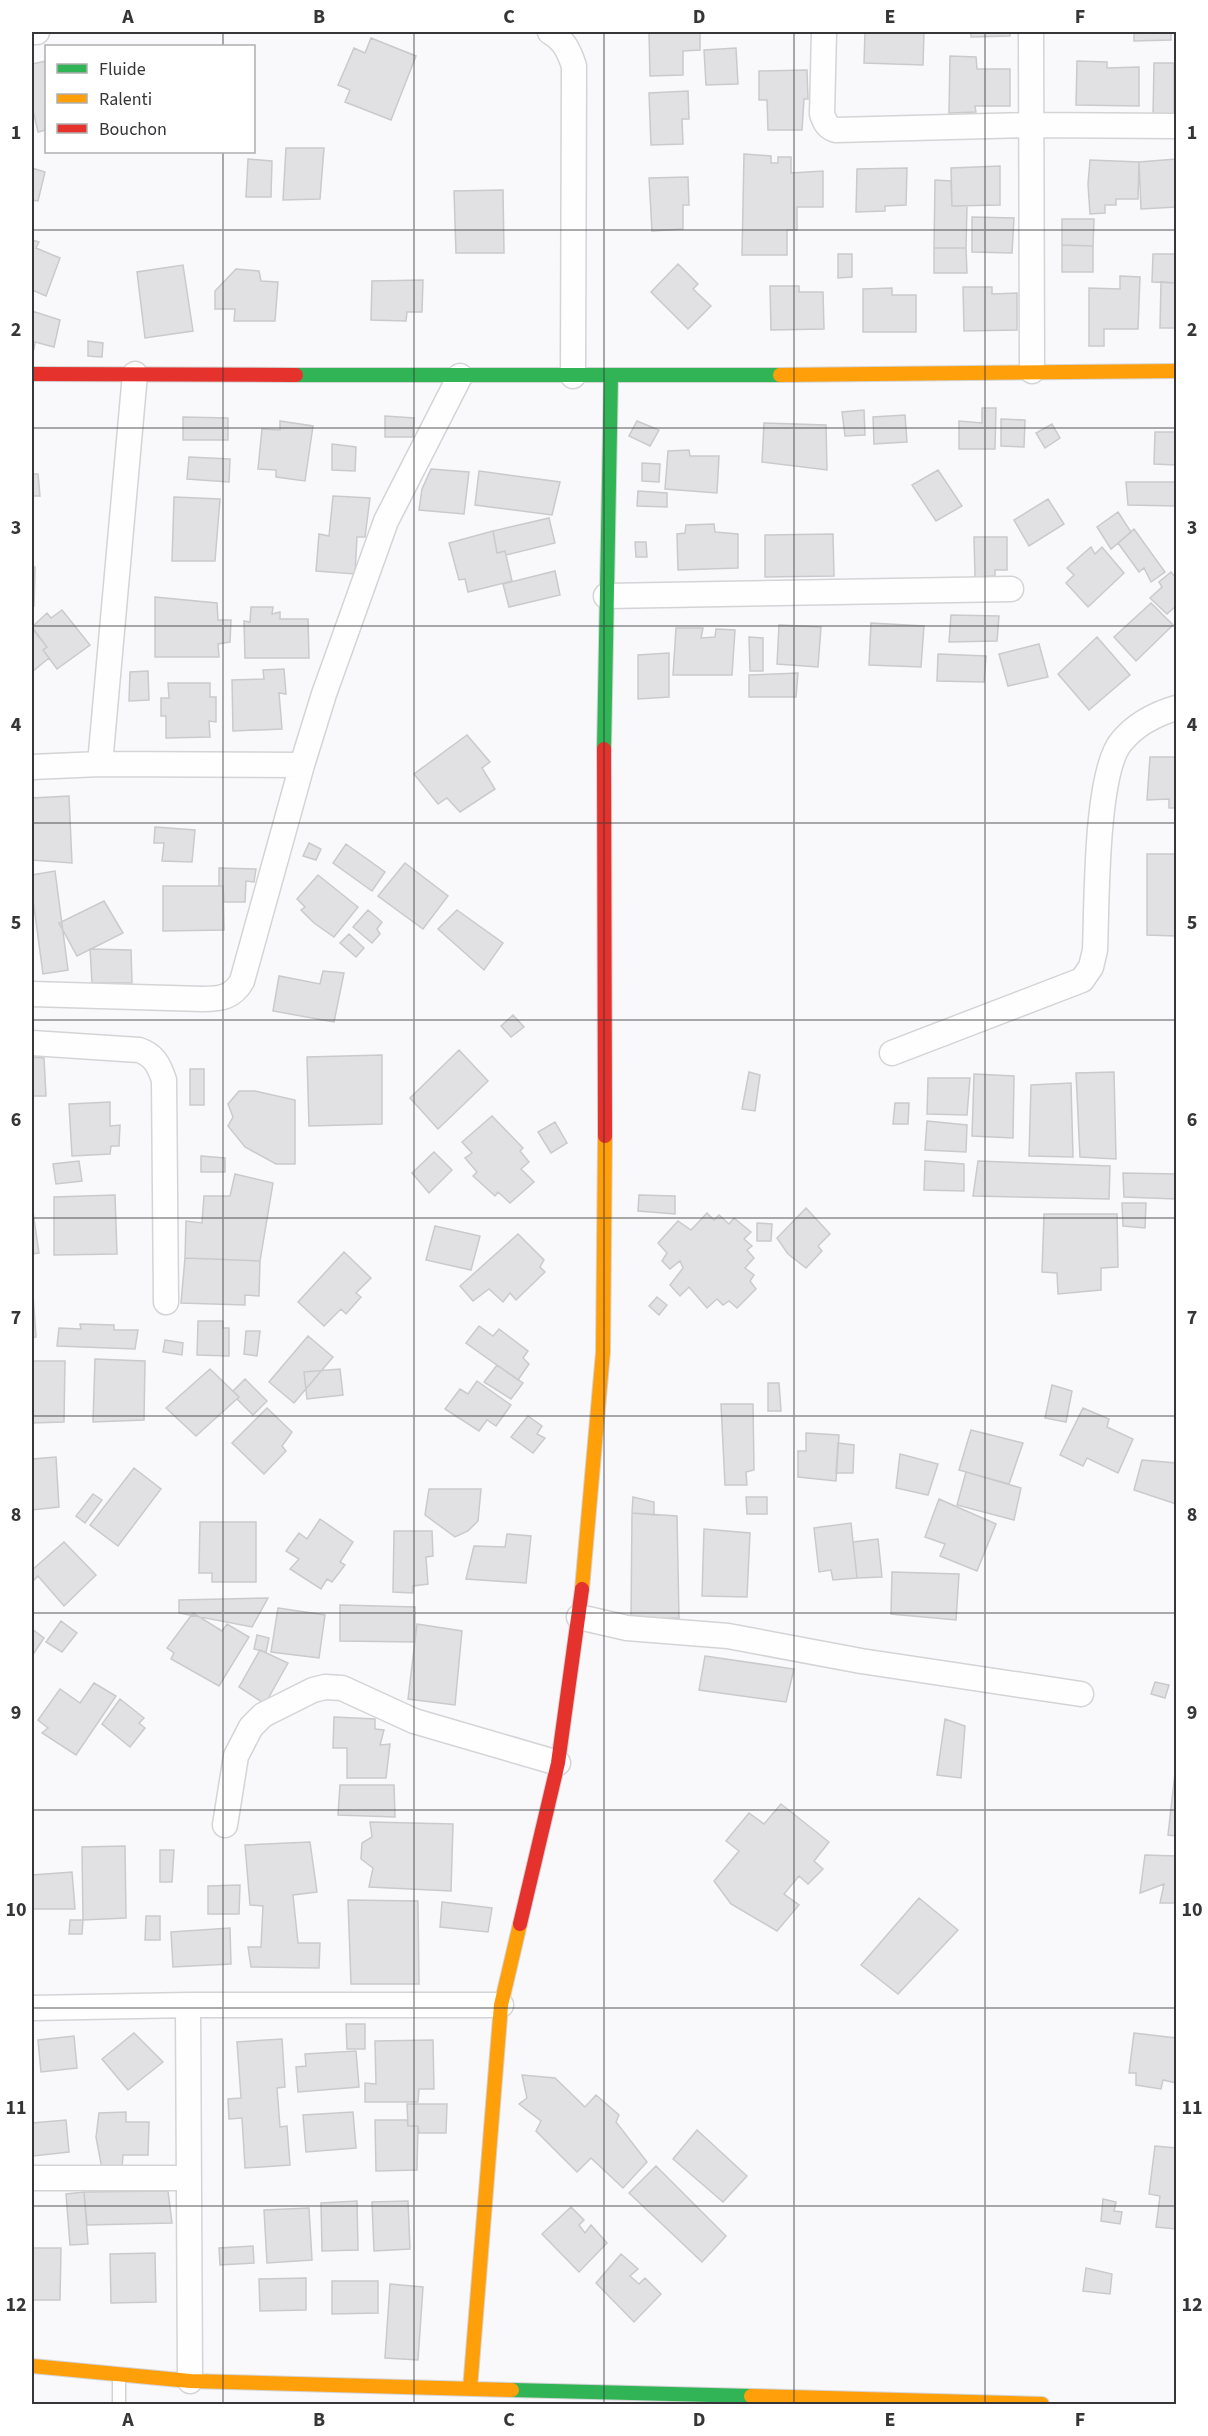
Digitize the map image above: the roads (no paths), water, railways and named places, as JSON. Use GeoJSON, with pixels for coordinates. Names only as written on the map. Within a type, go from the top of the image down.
{"type":"FeatureCollection","features":[{"type":"Feature","properties":{"kind":"street"},"geometry":{"type":"LineString","coordinates":[[32,32],[37,32]]}},
{"type":"Feature","properties":{"kind":"street"},"geometry":{"type":"LineString","coordinates":[[550,32],[558,36],[568,50],[574,66],[573,376]]}},
{"type":"Feature","properties":{"kind":"street"},"geometry":{"type":"LineString","coordinates":[[824,32],[822,114],[830,129],[1032,125],[1176,126]]}},
{"type":"Feature","properties":{"kind":"street"},"geometry":{"type":"LineString","coordinates":[[1031,32],[1032,371]]}},
{"type":"Feature","properties":{"kind":"street"},"geometry":{"type":"LineString","coordinates":[[32,374],[611,376],[1176,371]]}},
{"type":"Feature","properties":{"kind":"street"},"geometry":{"type":"LineString","coordinates":[[100,764],[135,374]]}},
{"type":"Feature","properties":{"kind":"street"},"geometry":{"type":"LineString","coordinates":[[32,994],[221,999],[236,992],[242,981],[324,694],[386,521],[460,376]]}},
{"type":"Feature","properties":{"kind":"street"},"geometry":{"type":"LineString","coordinates":[[470,2390],[501,2005],[558,1763],[579,1617],[603,1352],[606,959],[604,727],[611,376]]}},
{"type":"Feature","properties":{"kind":"street"},"geometry":{"type":"LineString","coordinates":[[606,596],[1011,589]]}},
{"type":"Feature","properties":{"kind":"street"},"geometry":{"type":"LineString","coordinates":[[892,1053],[1082,980],[1091,968],[1095,950],[1103,792],[1111,764],[1120,742],[1158,713],[1176,708]]}},
{"type":"Feature","properties":{"kind":"street"},"geometry":{"type":"LineString","coordinates":[[32,767],[100,764],[302,765]]}},
{"type":"Feature","properties":{"kind":"street"},"geometry":{"type":"LineString","coordinates":[[32,1044],[139,1050],[151,1054],[159,1066],[164,1080],[166,1302]]}},
{"type":"Feature","properties":{"kind":"street"},"geometry":{"type":"LineString","coordinates":[[579,1617],[627,1628],[728,1636],[861,1661],[1081,1695]]}},
{"type":"Feature","properties":{"kind":"street"},"geometry":{"type":"LineString","coordinates":[[225,1825],[236,1756],[251,1727],[263,1715],[313,1689],[342,1688],[414,1721],[558,1763]]}},
{"type":"Feature","properties":{"kind":"street"},"geometry":{"type":"LineString","coordinates":[[32,2008],[188,2005],[501,2005]]}},
{"type":"Feature","properties":{"kind":"street"},"geometry":{"type":"LineString","coordinates":[[188,2005],[190,2381]]}},
{"type":"Feature","properties":{"kind":"street"},"geometry":{"type":"LineString","coordinates":[[32,2178],[188,2178]]}},
{"type":"Feature","properties":{"kind":"street"},"geometry":{"type":"LineString","coordinates":[[32,2366],[190,2381],[470,2390],[515,2398],[1042,2404]]}},
{"type":"Feature","properties":{"kind":"lane"},"geometry":{"type":"LineString","coordinates":[[119,2375],[119,2404]]}}]}
